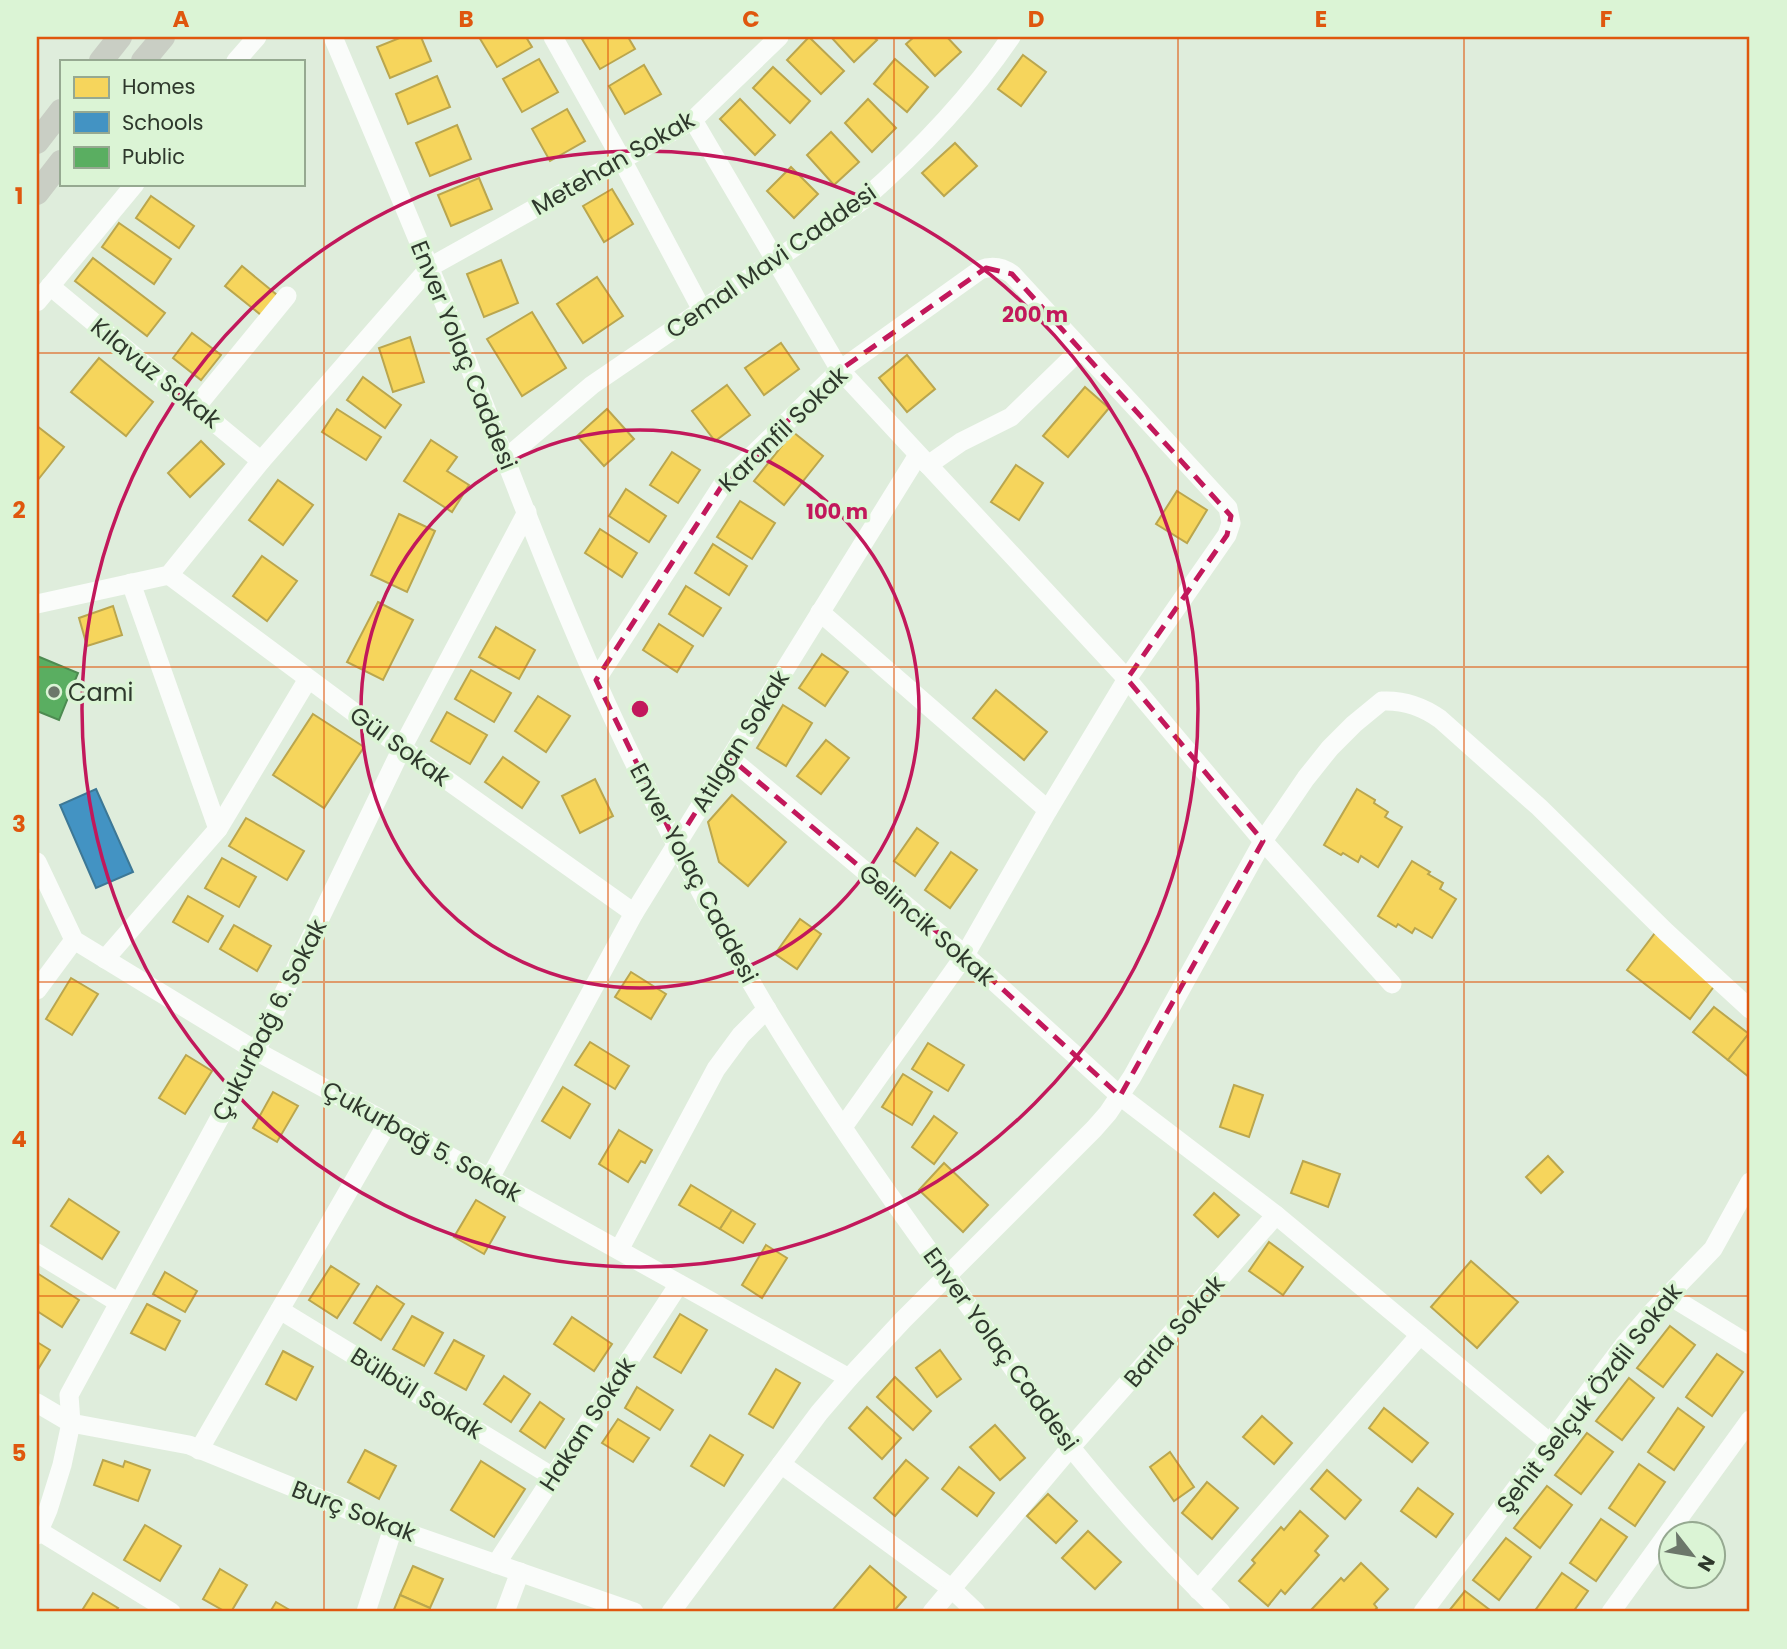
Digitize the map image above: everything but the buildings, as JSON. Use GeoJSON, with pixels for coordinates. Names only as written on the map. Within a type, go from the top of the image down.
{"type":"FeatureCollection","features":[{"type":"Feature","properties":{"kind":"main road"},"geometry":{"type":"LineString","coordinates":[[102,60],[120,37]]}},
{"type":"Feature","properties":{"kind":"main road"},"geometry":{"type":"LineString","coordinates":[[144,60],[163,37]]}},
{"type":"Feature","properties":{"kind":"main road"},"geometry":{"type":"LineString","coordinates":[[37,142],[60,112]]}},
{"type":"Feature","properties":{"kind":"main road"},"geometry":{"type":"LineString","coordinates":[[37,193],[60,163]]}},
{"type":"Feature","properties":{"kind":"street"},"geometry":{"type":"LineString","coordinates":[[237,60],[257,37]]}},
{"type":"Feature","properties":{"kind":"street","name":"Enver Yolaç Caddesi"},"geometry":{"type":"LineString","coordinates":[[333,37],[430,267],[596,680],[634,763],[698,888],[767,1009],[843,1127],[947,1276],[1071,1447],[1123,1509],[1221,1612]]}},
{"type":"Feature","properties":{"kind":"street"},"geometry":{"type":"LineString","coordinates":[[553,37],[702,310]]}},
{"type":"Feature","properties":{"kind":"street","name":"Metehan Sokak"},"geometry":{"type":"LineString","coordinates":[[169,575],[261,461],[430,267],[693,120],[777,37]]}},
{"type":"Feature","properties":{"kind":"street","name":"Cemal Mavi Caddesi"},"geometry":{"type":"LineString","coordinates":[[505,459],[592,385],[862,201],[928,140],[959,106],[1011,37]]}},
{"type":"Feature","properties":{"kind":"street"},"geometry":{"type":"LineString","coordinates":[[693,120],[840,370],[1128,679],[1263,841],[1392,984]]}},
{"type":"Feature","properties":{"kind":"street"},"geometry":{"type":"LineString","coordinates":[[37,302],[133,186]]}},
{"type":"Feature","properties":{"kind":"street","name":"Karanfil Sokak"},"geometry":{"type":"LineString","coordinates":[[596,680],[723,484],[840,370],[980,270],[998,267],[1012,274],[1081,349]]}},
{"type":"Feature","properties":{"kind":"street","name":"Kılavuz Sokak"},"geometry":{"type":"LineString","coordinates":[[50,286],[261,461]]}},
{"type":"Feature","properties":{"kind":"street"},"geometry":{"type":"LineString","coordinates":[[197,407],[286,296]]}},
{"type":"Feature","properties":{"kind":"street"},"geometry":{"type":"LineString","coordinates":[[843,1127],[965,955],[1048,810],[1128,679],[1227,536],[1231,523],[1231,516],[1224,501],[1081,349],[1011,417],[923,460]]}},
{"type":"Feature","properties":{"kind":"street","name":"Atılgan Sokak"},"geometry":{"type":"LineString","coordinates":[[490,1178],[634,913],[676,843],[820,612],[923,460]]}},
{"type":"Feature","properties":{"kind":"street","name":"Çukurbağ 6. Sokak"},"geometry":{"type":"LineString","coordinates":[[38,1533],[55,1488],[71,1423],[69,1395],[256,1051],[402,748],[527,512]]}},
{"type":"Feature","properties":{"kind":"street"},"geometry":{"type":"LineString","coordinates":[[37,604],[169,575]]}},
{"type":"Feature","properties":{"kind":"street","name":"Gül Sokak"},"geometry":{"type":"LineString","coordinates":[[169,575],[402,748],[634,913]]}},
{"type":"Feature","properties":{"kind":"street"},"geometry":{"type":"LineString","coordinates":[[131,583],[218,829]]}},
{"type":"Feature","properties":{"kind":"street"},"geometry":{"type":"LineString","coordinates":[[820,612],[1048,810]]}},
{"type":"Feature","properties":{"kind":"street"},"geometry":{"type":"LineString","coordinates":[[105,959],[218,829],[308,679]]}},
{"type":"Feature","properties":{"kind":"street"},"geometry":{"type":"LineString","coordinates":[[671,1612],[819,1413],[849,1378],[902,1320],[1094,1129],[1120,1096],[1263,841],[1330,748],[1382,701],[1405,702],[1418,706],[1440,719],[1539,807],[1666,932],[1750,1009]]}},
{"type":"Feature","properties":{"kind":"street","name":"Gelincik Sokak"},"geometry":{"type":"LineString","coordinates":[[730,758],[965,955],[1120,1096],[1276,1215],[1550,1443]]}},
{"type":"Feature","properties":{"kind":"street"},"geometry":{"type":"LineString","coordinates":[[37,862],[74,940],[37,990]]}},
{"type":"Feature","properties":{"kind":"street","name":"Çukurbağ 5. Sokak"},"geometry":{"type":"LineString","coordinates":[[74,940],[256,1051],[849,1378]]}},
{"type":"Feature","properties":{"kind":"street"},"geometry":{"type":"LineString","coordinates":[[619,1250],[716,1069],[741,1035],[767,1009]]}},
{"type":"Feature","properties":{"kind":"street"},"geometry":{"type":"LineString","coordinates":[[199,1450],[388,1122]]}},
{"type":"Feature","properties":{"kind":"street","name":"Şehit Selçuk Özdil Sokak"},"geometry":{"type":"LineString","coordinates":[[1423,1612],[1623,1346],[1713,1249],[1750,1182]]}},
{"type":"Feature","properties":{"kind":"street","name":"Barla Sokak"},"geometry":{"type":"LineString","coordinates":[[932,1612],[1071,1447],[1276,1215]]}},
{"type":"Feature","properties":{"kind":"street"},"geometry":{"type":"LineString","coordinates":[[37,1253],[118,1303]]}},
{"type":"Feature","properties":{"kind":"street","name":"Hakan Sokak"},"geometry":{"type":"LineString","coordinates":[[496,1564],[679,1284]]}},
{"type":"Feature","properties":{"kind":"street"},"geometry":{"type":"LineString","coordinates":[[1668,1295],[1750,1345]]}},
{"type":"Feature","properties":{"kind":"street","name":"Bülbül Sokak"},"geometry":{"type":"LineString","coordinates":[[280,1310],[553,1477]]}},
{"type":"Feature","properties":{"kind":"street"},"geometry":{"type":"LineString","coordinates":[[1198,1590],[1420,1335]]}},
{"type":"Feature","properties":{"kind":"street","name":"Burç Sokak"},"geometry":{"type":"LineString","coordinates":[[37,1403],[71,1423],[189,1445],[393,1528],[634,1612]]}},
{"type":"Feature","properties":{"kind":"street"},"geometry":{"type":"LineString","coordinates":[[1611,1612],[1750,1420]]}},
{"type":"Feature","properties":{"kind":"street"},"geometry":{"type":"LineString","coordinates":[[781,1464],[952,1589],[976,1612]]}},
{"type":"Feature","properties":{"kind":"street"},"geometry":{"type":"LineString","coordinates":[[366,1612],[393,1528]]}},
{"type":"Feature","properties":{"kind":"street"},"geometry":{"type":"LineString","coordinates":[[38,1533],[150,1607],[171,1612]]}},
{"type":"Feature","properties":{"kind":"street"},"geometry":{"type":"LineString","coordinates":[[505,1612],[520,1572]]}},
{"type":"Feature","properties":{"kind":"highlighted area"},"geometry":{"type":"Polygon","coordinates":[[[986,268],[1012,274],[1231,516],[1227,535],[1127,679],[1263,841],[1120,1096],[965,955],[730,758],[676,843],[596,680],[723,484],[840,370],[986,268]]]}},
{"type":"Feature","properties":{"kind":"place","name":"Cami"},"geometry":{"type":"Point","coordinates":[54,692]}}]}
